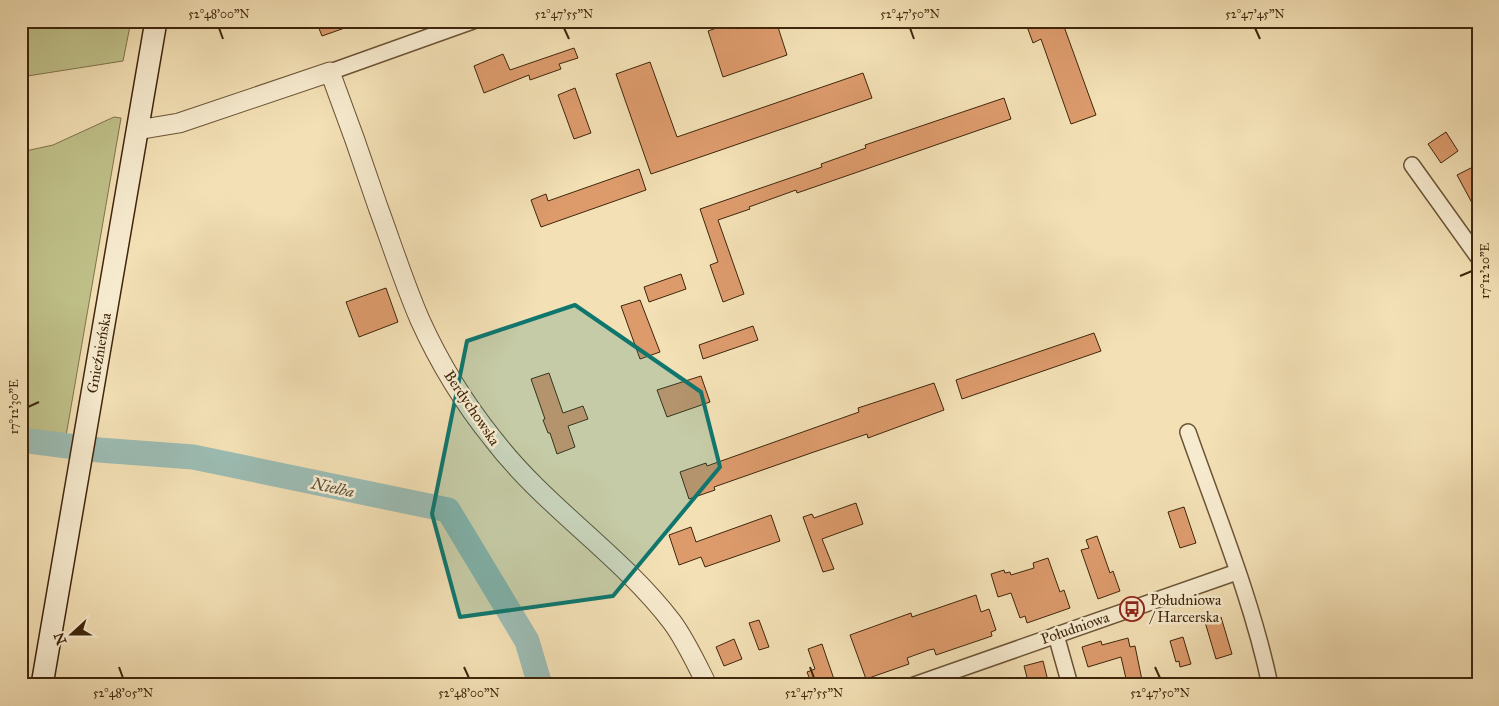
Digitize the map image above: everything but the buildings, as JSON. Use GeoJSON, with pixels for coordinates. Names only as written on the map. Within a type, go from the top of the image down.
{"type":"FeatureCollection","features":[{"type":"Feature","properties":{"kind":"main road","name":"Gnieźnieńska"},"geometry":{"type":"LineString","coordinates":[[38,684],[86,429],[156,21]]}},
{"type":"Feature","properties":{"kind":"street"},"geometry":{"type":"LineString","coordinates":[[137,130],[179,123],[473,21]]}},
{"type":"Feature","properties":{"kind":"street","name":"Berdychowska"},"geometry":{"type":"LineString","coordinates":[[330,72],[406,285],[438,356],[462,396],[491,438],[526,479],[629,574],[654,601],[678,632],[693,656],[707,685]]}},
{"type":"Feature","properties":{"kind":"street"},"geometry":{"type":"LineString","coordinates":[[1412,165],[1478,257]]}},
{"type":"Feature","properties":{"kind":"street"},"geometry":{"type":"LineString","coordinates":[[1188,432],[1263,652],[1270,685]]}},
{"type":"Feature","properties":{"kind":"street","name":"Południowa"},"geometry":{"type":"LineString","coordinates":[[914,685],[1237,572]]}},
{"type":"Feature","properties":{"kind":"street"},"geometry":{"type":"LineString","coordinates":[[1056,635],[1070,685]]}},
{"type":"Feature","properties":{"kind":"highlighted area"},"geometry":{"type":"Polygon","coordinates":[[[575,305],[701,392],[720,467],[613,596],[460,617],[432,514],[467,341],[575,305]]]}},
{"type":"Feature","properties":{"kind":"green space"},"geometry":{"type":"Polygon","coordinates":[[[21,21],[131,21],[123,61],[21,77],[21,21]]]}},
{"type":"Feature","properties":{"kind":"green space"},"geometry":{"type":"Polygon","coordinates":[[[114,117],[121,118],[66,436],[21,432],[21,152],[53,145],[114,117]]]}},
{"type":"Feature","properties":{"kind":"water"},"geometry":{"type":"Polygon","coordinates":[[[21,432],[66,436],[63,453],[21,445],[21,432]]]}},
{"type":"Feature","properties":{"kind":"waterway","name":"Nielba"},"geometry":{"type":"LineString","coordinates":[[21,440],[99,450],[193,457],[448,510],[527,641],[540,685]]}},
{"type":"Feature","properties":{"kind":"place","name":"Południowa / Harcerska"},"geometry":{"type":"Point","coordinates":[1132,609]}}]}
